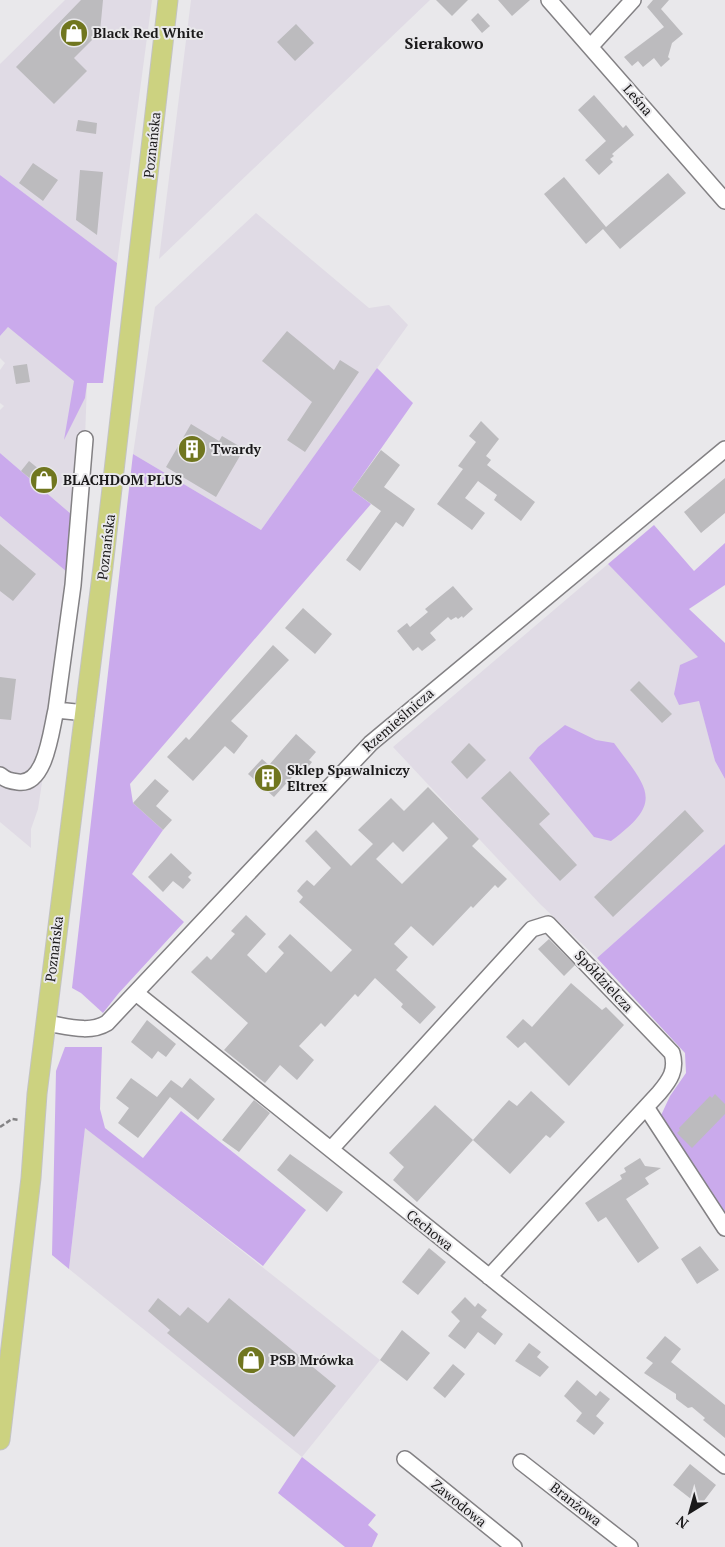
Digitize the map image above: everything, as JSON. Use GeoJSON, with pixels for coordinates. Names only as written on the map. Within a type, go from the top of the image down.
{"type":"FeatureCollection","features":[{"type":"Feature","properties":{"kind":"main road","name":"Poznańska"},"geometry":{"type":"LineString","coordinates":[[0,1440],[31,1178],[37,1094],[86,714],[168,0]]}},
{"type":"Feature","properties":{"kind":"street","name":"Leśna"},"geometry":{"type":"LineString","coordinates":[[549,0],[725,201]]}},
{"type":"Feature","properties":{"kind":"street"},"geometry":{"type":"LineString","coordinates":[[591,46],[633,0]]}},
{"type":"Feature","properties":{"kind":"street"},"geometry":{"type":"LineString","coordinates":[[0,776],[5,780],[25,783],[37,776],[43,764],[56,710],[73,585],[85,439]]}},
{"type":"Feature","properties":{"kind":"street","name":"Rzemieślnicza"},"geometry":{"type":"LineString","coordinates":[[46,1023],[97,1029],[107,1023],[371,742],[725,449]]}},
{"type":"Feature","properties":{"kind":"street"},"geometry":{"type":"LineString","coordinates":[[56,710],[86,714]]}},
{"type":"Feature","properties":{"kind":"street","name":"Spółdzielcza"},"geometry":{"type":"LineString","coordinates":[[331,1149],[532,929],[548,924],[560,934],[672,1053],[675,1063],[672,1077],[489,1278]]}},
{"type":"Feature","properties":{"kind":"street","name":"Cechowa"},"geometry":{"type":"LineString","coordinates":[[136,993],[725,1466]]}},
{"type":"Feature","properties":{"kind":"street"},"geometry":{"type":"LineString","coordinates":[[646,1107],[725,1228]]}},
{"type":"Feature","properties":{"kind":"street","name":"Zawodowa"},"geometry":{"type":"LineString","coordinates":[[405,1459],[514,1547]]}},
{"type":"Feature","properties":{"kind":"street","name":"Branżowa"},"geometry":{"type":"LineString","coordinates":[[522,1462],[630,1547]]}},
{"type":"Feature","properties":{"kind":"path"},"geometry":{"type":"LineString","coordinates":[[0,1127],[12,1119],[34,1120]]}},
{"type":"Feature","properties":{"kind":"shaded area"},"geometry":{"type":"Polygon","coordinates":[[[65,0],[152,0],[117,263],[0,175],[0,64],[65,0]]]}},
{"type":"Feature","properties":{"kind":"shaded area"},"geometry":{"type":"Polygon","coordinates":[[[191,0],[430,0],[159,259],[191,0]]]}},
{"type":"Feature","properties":{"kind":"shaded area"},"geometry":{"type":"Polygon","coordinates":[[[0,175],[117,263],[103,383],[87,383],[85,398],[64,440],[74,381],[8,327],[0,336],[0,175]]]}},
{"type":"Feature","properties":{"kind":"shaded area"},"geometry":{"type":"Polygon","coordinates":[[[256,213],[369,308],[389,305],[408,325],[261,530],[133,454],[155,307],[256,213]]]}},
{"type":"Feature","properties":{"kind":"shaded area"},"geometry":{"type":"Polygon","coordinates":[[[8,327],[87,383],[85,439],[78,520],[0,453],[0,410],[4,406],[0,403],[0,370],[5,363],[0,358],[0,336],[8,327]]]}},
{"type":"Feature","properties":{"kind":"shaded area"},"geometry":{"type":"Polygon","coordinates":[[[377,368],[413,403],[352,490],[371,504],[130,784],[133,803],[163,830],[132,874],[184,922],[103,1013],[81,993],[72,988],[133,454],[261,530],[377,368]]]}},
{"type":"Feature","properties":{"kind":"shaded area"},"geometry":{"type":"Polygon","coordinates":[[[0,453],[78,520],[73,577],[0,516],[0,453]]]}},
{"type":"Feature","properties":{"kind":"shaded area"},"geometry":{"type":"Polygon","coordinates":[[[0,516],[73,577],[38,809],[31,829],[31,848],[0,822],[0,516]]]}},
{"type":"Feature","properties":{"kind":"shaded area"},"geometry":{"type":"Polygon","coordinates":[[[654,525],[694,571],[725,543],[725,585],[689,609],[725,643],[725,779],[715,761],[699,701],[679,705],[674,694],[680,665],[698,657],[608,564],[654,525]]]}},
{"type":"Feature","properties":{"kind":"shaded area"},"geometry":{"type":"Polygon","coordinates":[[[608,564],[699,657],[699,700],[715,761],[725,779],[725,844],[597,958],[540,904],[393,747],[608,564]]]}},
{"type":"Feature","properties":{"kind":"shaded area"},"geometry":{"type":"Polygon","coordinates":[[[565,725],[596,740],[614,743],[642,784],[646,795],[639,816],[628,828],[611,841],[594,837],[529,758],[538,747],[565,725]]]}},
{"type":"Feature","properties":{"kind":"shaded area"},"geometry":{"type":"Polygon","coordinates":[[[725,844],[725,1228],[657,1124],[670,1096],[686,1073],[685,1053],[597,958],[725,844]]]}},
{"type":"Feature","properties":{"kind":"shaded area"},"geometry":{"type":"Polygon","coordinates":[[[65,1047],[102,1047],[100,1109],[105,1128],[143,1158],[181,1111],[306,1210],[263,1266],[85,1128],[69,1269],[52,1255],[56,1071],[65,1047]]]}},
{"type":"Feature","properties":{"kind":"shaded area"},"geometry":{"type":"Polygon","coordinates":[[[85,1127],[380,1360],[302,1457],[69,1269],[85,1127]]]}},
{"type":"Feature","properties":{"kind":"shaded area"},"geometry":{"type":"Polygon","coordinates":[[[302,1457],[376,1515],[368,1525],[378,1534],[372,1547],[345,1547],[278,1493],[302,1457]]]}},
{"type":"Feature","properties":{"kind":"building"},"geometry":{"type":"Polygon","coordinates":[[[81,0],[103,0],[100,32],[74,58],[87,71],[54,104],[16,67],[81,0]]]}},
{"type":"Feature","properties":{"kind":"building"},"geometry":{"type":"Polygon","coordinates":[[[436,0],[468,0],[452,16],[436,0]]]}},
{"type":"Feature","properties":{"kind":"building"},"geometry":{"type":"Polygon","coordinates":[[[498,0],[530,0],[512,16],[498,0]]]}},
{"type":"Feature","properties":{"kind":"building"},"geometry":{"type":"Polygon","coordinates":[[[653,0],[669,0],[661,9],[683,34],[672,43],[668,57],[670,59],[661,67],[654,58],[643,67],[638,61],[632,66],[624,57],[664,27],[647,7],[653,0]]]}},
{"type":"Feature","properties":{"kind":"building"},"geometry":{"type":"Polygon","coordinates":[[[478,13],[490,26],[482,33],[471,20],[478,13]]]}},
{"type":"Feature","properties":{"kind":"building"},"geometry":{"type":"Polygon","coordinates":[[[296,24],[314,43],[295,61],[277,42],[296,24]]]}},
{"type":"Feature","properties":{"kind":"building"},"geometry":{"type":"Polygon","coordinates":[[[594,95],[623,128],[626,125],[634,135],[612,154],[614,156],[610,159],[613,162],[599,175],[585,160],[606,141],[578,110],[594,95]]]}},
{"type":"Feature","properties":{"kind":"building"},"geometry":{"type":"Polygon","coordinates":[[[78,120],[97,123],[96,134],[76,131],[78,120]]]}},
{"type":"Feature","properties":{"kind":"building"},"geometry":{"type":"Polygon","coordinates":[[[33,163],[58,180],[43,201],[19,183],[33,163]]]}},
{"type":"Feature","properties":{"kind":"building"},"geometry":{"type":"Polygon","coordinates":[[[80,170],[103,172],[97,235],[76,220],[80,170]]]}},
{"type":"Feature","properties":{"kind":"building"},"geometry":{"type":"Polygon","coordinates":[[[668,173],[686,193],[620,249],[603,229],[586,244],[544,194],[564,177],[606,227],[668,173]]]}},
{"type":"Feature","properties":{"kind":"building"},"geometry":{"type":"Polygon","coordinates":[[[287,331],[334,370],[340,360],[359,372],[305,452],[287,440],[312,402],[262,361],[287,331]]]}},
{"type":"Feature","properties":{"kind":"building"},"geometry":{"type":"Polygon","coordinates":[[[27,364],[30,382],[16,384],[13,366],[27,364]]]}},
{"type":"Feature","properties":{"kind":"building"},"geometry":{"type":"Polygon","coordinates":[[[481,421],[499,439],[486,456],[491,460],[487,465],[535,502],[521,521],[494,500],[497,495],[478,481],[465,498],[485,513],[472,530],[437,504],[463,469],[458,466],[476,442],[469,436],[481,421]]]}},
{"type":"Feature","properties":{"kind":"building"},"geometry":{"type":"Polygon","coordinates":[[[191,424],[219,441],[222,436],[244,449],[216,497],[166,467],[191,424]]]}},
{"type":"Feature","properties":{"kind":"building"},"geometry":{"type":"Polygon","coordinates":[[[381,450],[400,465],[384,487],[415,509],[403,527],[396,522],[360,571],[346,560],[381,511],[352,490],[381,450]]]}},
{"type":"Feature","properties":{"kind":"building"},"geometry":{"type":"Polygon","coordinates":[[[29,461],[49,475],[48,487],[39,486],[21,471],[29,461]]]}},
{"type":"Feature","properties":{"kind":"building"},"geometry":{"type":"Polygon","coordinates":[[[725,478],[725,513],[701,533],[684,512],[725,478]]]}},
{"type":"Feature","properties":{"kind":"building"},"geometry":{"type":"Polygon","coordinates":[[[0,544],[36,574],[13,601],[0,591],[0,544]]]}},
{"type":"Feature","properties":{"kind":"building"},"geometry":{"type":"Polygon","coordinates":[[[453,586],[473,609],[463,618],[462,616],[458,619],[456,617],[451,620],[448,617],[430,633],[436,640],[422,651],[418,647],[413,651],[397,631],[407,623],[410,627],[428,612],[425,609],[453,586]]]}},
{"type":"Feature","properties":{"kind":"building"},"geometry":{"type":"Polygon","coordinates":[[[303,608],[332,634],[315,654],[285,628],[303,608]]]}},
{"type":"Feature","properties":{"kind":"building"},"geometry":{"type":"Polygon","coordinates":[[[273,645],[289,660],[231,721],[248,736],[234,754],[225,746],[193,781],[167,757],[186,737],[189,740],[273,645]]]}},
{"type":"Feature","properties":{"kind":"building"},"geometry":{"type":"Polygon","coordinates":[[[0,677],[16,679],[11,720],[0,719],[0,677]]]}},
{"type":"Feature","properties":{"kind":"building"},"geometry":{"type":"Polygon","coordinates":[[[639,681],[672,714],[662,723],[630,690],[639,681]]]}},
{"type":"Feature","properties":{"kind":"building"},"geometry":{"type":"Polygon","coordinates":[[[296,734],[316,752],[309,760],[312,762],[305,771],[301,767],[274,797],[248,774],[262,759],[269,765],[296,734]]]}},
{"type":"Feature","properties":{"kind":"building"},"geometry":{"type":"Polygon","coordinates":[[[469,743],[486,760],[467,779],[451,762],[469,743]]]}},
{"type":"Feature","properties":{"kind":"building"},"geometry":{"type":"Polygon","coordinates":[[[510,771],[550,814],[539,824],[577,865],[560,881],[481,798],[510,771]]]}},
{"type":"Feature","properties":{"kind":"building"},"geometry":{"type":"Polygon","coordinates":[[[155,779],[169,791],[156,806],[172,820],[163,830],[133,803],[155,779]]]}},
{"type":"Feature","properties":{"kind":"building"},"geometry":{"type":"Polygon","coordinates":[[[428,787],[479,839],[472,846],[507,879],[498,888],[495,885],[473,908],[471,906],[433,946],[411,926],[394,944],[408,957],[396,970],[436,1007],[420,1024],[401,1007],[403,1004],[375,978],[358,997],[355,994],[325,1027],[321,1023],[299,1046],[314,1060],[297,1080],[280,1065],[265,1083],[224,1050],[248,1023],[191,972],[207,956],[211,960],[235,934],[231,931],[246,915],[266,934],[247,955],[266,973],[284,953],[278,947],[290,934],[331,972],[352,950],[299,902],[303,897],[297,891],[302,885],[307,880],[314,886],[331,868],[305,841],[316,830],[351,866],[373,844],[358,830],[391,798],[404,811],[428,787]],[[433,822],[403,852],[393,842],[376,859],[402,884],[448,838],[433,822]]]}},
{"type":"Feature","properties":{"kind":"building"},"geometry":{"type":"Polygon","coordinates":[[[685,810],[704,831],[613,917],[594,897],[685,810]]]}},
{"type":"Feature","properties":{"kind":"building"},"geometry":{"type":"Polygon","coordinates":[[[171,853],[192,873],[188,877],[191,880],[183,889],[173,881],[163,892],[148,877],[171,853]]]}},
{"type":"Feature","properties":{"kind":"building"},"geometry":{"type":"Polygon","coordinates":[[[549,939],[575,965],[564,976],[538,949],[549,939]]]}},
{"type":"Feature","properties":{"kind":"building"},"geometry":{"type":"Polygon","coordinates":[[[571,983],[602,1010],[606,1007],[624,1025],[569,1086],[525,1042],[518,1048],[506,1037],[523,1019],[532,1027],[571,983]]]}},
{"type":"Feature","properties":{"kind":"building"},"geometry":{"type":"Polygon","coordinates":[[[147,1020],[176,1044],[166,1057],[158,1051],[152,1059],[131,1042],[147,1020]]]}},
{"type":"Feature","properties":{"kind":"building"},"geometry":{"type":"Polygon","coordinates":[[[131,1078],[157,1097],[171,1080],[182,1088],[190,1078],[215,1099],[198,1120],[170,1097],[138,1138],[118,1123],[129,1108],[116,1098],[131,1078]]]}},
{"type":"Feature","properties":{"kind":"building"},"geometry":{"type":"Polygon","coordinates":[[[531,1091],[565,1122],[550,1138],[546,1135],[510,1174],[473,1140],[509,1100],[517,1106],[531,1091]]]}},
{"type":"Feature","properties":{"kind":"building"},"geometry":{"type":"Polygon","coordinates":[[[715,1094],[725,1104],[725,1114],[692,1148],[677,1133],[680,1130],[679,1128],[710,1096],[712,1098],[715,1094]]]}},
{"type":"Feature","properties":{"kind":"building"},"geometry":{"type":"Polygon","coordinates":[[[254,1100],[270,1113],[239,1152],[222,1140],[254,1100]]]}},
{"type":"Feature","properties":{"kind":"building"},"geometry":{"type":"Polygon","coordinates":[[[435,1105],[473,1140],[417,1202],[393,1180],[404,1167],[389,1153],[435,1105]]]}},
{"type":"Feature","properties":{"kind":"building"},"geometry":{"type":"Polygon","coordinates":[[[290,1154],[343,1192],[327,1212],[277,1170],[290,1154]]]}},
{"type":"Feature","properties":{"kind":"building"},"geometry":{"type":"Polygon","coordinates":[[[640,1158],[645,1166],[661,1168],[645,1178],[649,1184],[626,1199],[659,1248],[638,1263],[606,1217],[598,1222],[585,1203],[622,1179],[620,1175],[626,1172],[624,1168],[640,1158]]]}},
{"type":"Feature","properties":{"kind":"building"},"geometry":{"type":"Polygon","coordinates":[[[700,1246],[719,1270],[697,1284],[681,1259],[700,1246]]]}},
{"type":"Feature","properties":{"kind":"building"},"geometry":{"type":"Polygon","coordinates":[[[429,1248],[446,1262],[418,1295],[402,1282],[429,1248]]]}},
{"type":"Feature","properties":{"kind":"building"},"geometry":{"type":"Polygon","coordinates":[[[465,1297],[475,1307],[478,1303],[487,1310],[481,1317],[503,1334],[495,1345],[478,1332],[465,1349],[448,1336],[460,1321],[451,1312],[465,1297]]]}},
{"type":"Feature","properties":{"kind":"building","name":"PSB Mrówka"},"geometry":{"type":"Polygon","coordinates":[[[158,1298],[180,1316],[188,1307],[208,1323],[229,1298],[336,1386],[294,1437],[167,1333],[170,1330],[148,1311],[158,1298]]]}},
{"type":"Feature","properties":{"kind":"building"},"geometry":{"type":"Polygon","coordinates":[[[402,1330],[430,1353],[407,1381],[380,1360],[402,1330]]]}},
{"type":"Feature","properties":{"kind":"building"},"geometry":{"type":"Polygon","coordinates":[[[665,1336],[681,1349],[671,1362],[725,1405],[725,1438],[703,1420],[705,1418],[692,1407],[688,1408],[676,1399],[676,1394],[644,1373],[653,1363],[646,1358],[665,1336]]]}},
{"type":"Feature","properties":{"kind":"building"},"geometry":{"type":"Polygon","coordinates":[[[529,1343],[541,1352],[537,1357],[549,1367],[540,1377],[515,1361],[529,1343]]]}},
{"type":"Feature","properties":{"kind":"building"},"geometry":{"type":"Polygon","coordinates":[[[453,1364],[465,1374],[445,1398],[433,1388],[453,1364]]]}},
{"type":"Feature","properties":{"kind":"building"},"geometry":{"type":"Polygon","coordinates":[[[577,1380],[596,1396],[600,1391],[610,1399],[596,1416],[604,1423],[594,1435],[576,1421],[582,1413],[564,1396],[577,1380]]]}},
{"type":"Feature","properties":{"kind":"building"},"geometry":{"type":"Polygon","coordinates":[[[690,1464],[716,1485],[700,1506],[673,1485],[690,1464]]]}},
{"type":"Feature","properties":{"kind":"place","name":"Black Red White"},"geometry":{"type":"Point","coordinates":[74,33]}},
{"type":"Feature","properties":{"kind":"place","name":"Twardy"},"geometry":{"type":"Point","coordinates":[192,449]}},
{"type":"Feature","properties":{"kind":"place","name":"BLACHDOM PLUS"},"geometry":{"type":"Point","coordinates":[44,480]}},
{"type":"Feature","properties":{"kind":"place","name":"Sklep Spawalniczy Eltrex"},"geometry":{"type":"Point","coordinates":[268,778]}},
{"type":"Feature","properties":{"kind":"place","name":"PSB Mrówka"},"geometry":{"type":"Point","coordinates":[251,1360]}},
{"type":"Feature","properties":{"kind":"district","name":"Sierakowo"},"geometry":{"type":"Point","coordinates":[444,43]}}]}
